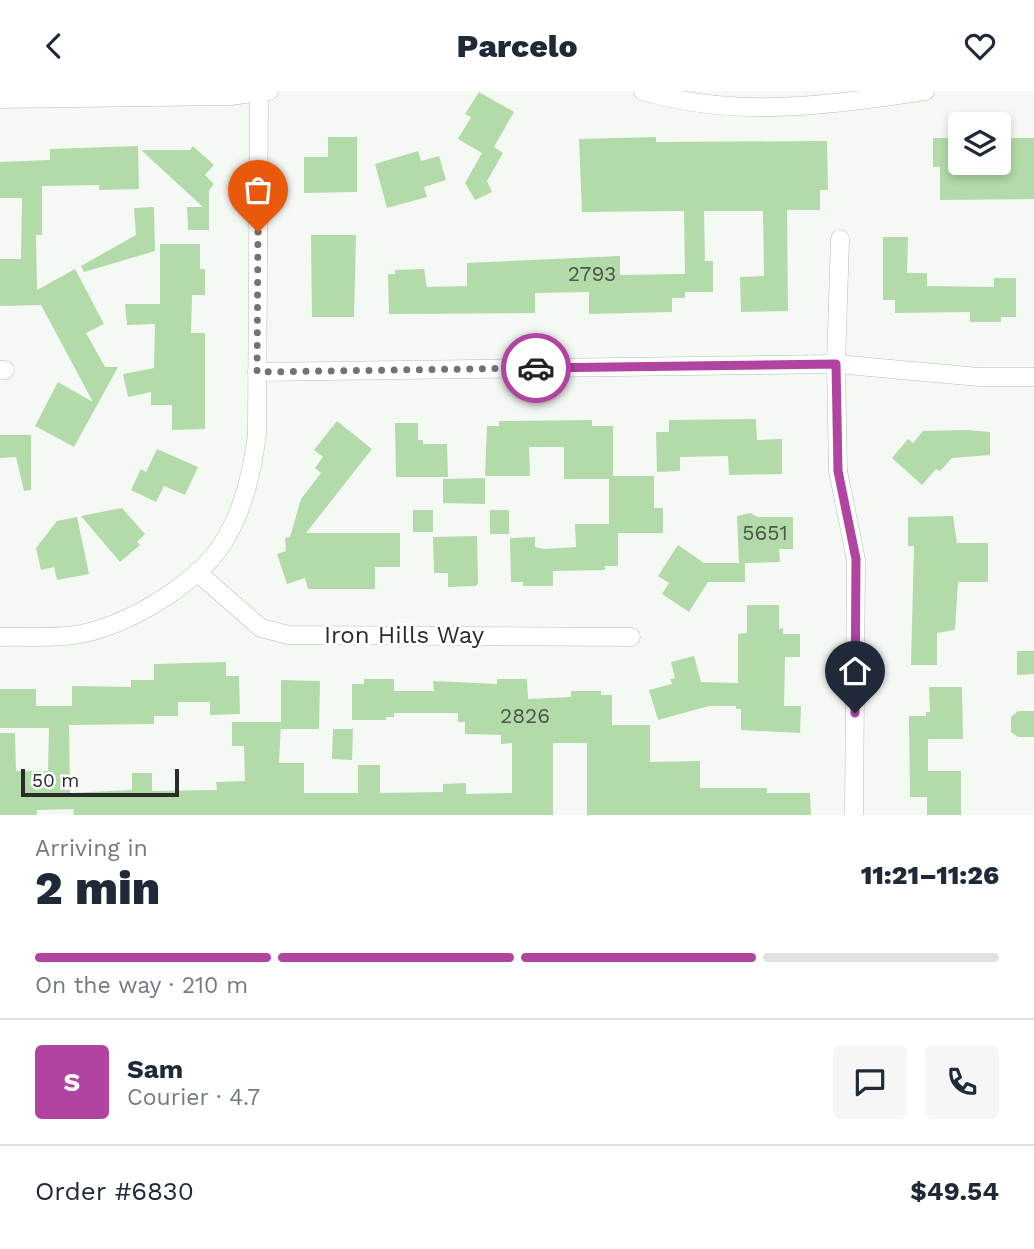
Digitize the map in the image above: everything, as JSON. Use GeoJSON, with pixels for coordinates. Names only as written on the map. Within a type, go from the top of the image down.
{"type":"FeatureCollection","features":[{"type":"Feature","properties":{"kind":"street"},"geometry":{"type":"LineString","coordinates":[[0,99],[230,96],[262,91],[257,435],[251,480],[226,539],[197,572],[143,612],[81,634],[0,637]]}},
{"type":"Feature","properties":{"kind":"street"},"geometry":{"type":"LineString","coordinates":[[643,91],[678,96],[714,106],[798,109],[925,91]]}},
{"type":"Feature","properties":{"kind":"street"},"geometry":{"type":"LineString","coordinates":[[840,239],[836,364],[838,471],[856,559],[854,815]]}},
{"type":"Feature","properties":{"kind":"street"},"geometry":{"type":"LineString","coordinates":[[257,372],[836,364],[979,377],[1034,377]]}},
{"type":"Feature","properties":{"kind":"street","name":"Iron Hills Way"},"geometry":{"type":"LineString","coordinates":[[197,572],[261,628],[289,635],[632,637]]}},
{"type":"Feature","properties":{"kind":"building"},"geometry":{"type":"Polygon","coordinates":[[[479,92],[514,112],[494,147],[503,153],[487,181],[492,192],[475,200],[465,183],[482,153],[458,139],[471,117],[465,114],[479,92]]]}},
{"type":"Feature","properties":{"kind":"building"},"geometry":{"type":"Polygon","coordinates":[[[328,137],[357,137],[357,192],[304,193],[304,157],[328,157],[328,137]]]}},
{"type":"Feature","properties":{"kind":"building"},"geometry":{"type":"Polygon","coordinates":[[[656,137],[656,142],[827,141],[828,190],[820,190],[820,210],[787,210],[788,311],[741,312],[740,277],[764,276],[763,211],[704,211],[705,261],[713,261],[713,292],[685,292],[685,298],[672,298],[672,312],[589,314],[589,292],[535,293],[535,313],[389,314],[388,274],[395,274],[395,270],[424,269],[427,287],[467,286],[467,263],[620,256],[620,275],[685,274],[684,211],[582,212],[579,139],[656,137]]]}},
{"type":"Feature","properties":{"kind":"building"},"geometry":{"type":"Polygon","coordinates":[[[933,138],[948,138],[948,175],[1011,175],[1011,138],[1034,138],[1034,199],[940,200],[940,167],[933,167],[933,138]]]}},
{"type":"Feature","properties":{"kind":"building"},"geometry":{"type":"Polygon","coordinates":[[[138,146],[139,189],[99,190],[99,185],[42,186],[42,235],[36,235],[37,290],[75,269],[104,324],[86,333],[105,367],[118,367],[74,447],[35,426],[58,382],[93,402],[41,305],[0,306],[0,259],[21,259],[22,198],[0,198],[0,162],[50,160],[50,149],[138,146]]]}},
{"type":"Feature","properties":{"kind":"building"},"geometry":{"type":"Polygon","coordinates":[[[193,146],[214,165],[205,175],[214,184],[209,190],[209,230],[188,230],[187,207],[203,207],[141,150],[190,150],[193,146]]]}},
{"type":"Feature","properties":{"kind":"building"},"geometry":{"type":"Polygon","coordinates":[[[418,151],[421,161],[439,156],[446,180],[424,187],[427,197],[387,208],[375,164],[418,151]]]}},
{"type":"Feature","properties":{"kind":"building"},"geometry":{"type":"Polygon","coordinates":[[[154,207],[155,251],[84,272],[81,266],[136,235],[134,208],[154,207]]]}},
{"type":"Feature","properties":{"kind":"building"},"geometry":{"type":"Polygon","coordinates":[[[311,235],[356,235],[354,317],[312,317],[311,235]]]}},
{"type":"Feature","properties":{"kind":"building"},"geometry":{"type":"Polygon","coordinates":[[[883,237],[908,237],[907,273],[927,273],[927,286],[994,287],[994,278],[1016,278],[1016,317],[1001,317],[1001,322],[970,322],[970,312],[895,313],[895,300],[883,300],[883,237]]]}},
{"type":"Feature","properties":{"kind":"building"},"geometry":{"type":"Polygon","coordinates":[[[160,244],[200,244],[200,269],[205,269],[205,295],[192,295],[191,333],[205,333],[205,429],[172,430],[172,405],[151,405],[151,392],[128,397],[123,374],[154,368],[155,324],[127,325],[125,304],[160,304],[160,244]]]}},
{"type":"Feature","properties":{"kind":"building"},"geometry":{"type":"Polygon","coordinates":[[[756,419],[757,440],[782,439],[782,474],[729,475],[728,456],[680,457],[680,471],[657,472],[656,432],[669,432],[669,420],[756,419]]]}},
{"type":"Feature","properties":{"kind":"building"},"geometry":{"type":"Polygon","coordinates":[[[592,420],[592,426],[613,426],[613,476],[654,476],[654,508],[663,508],[663,533],[618,533],[618,566],[605,566],[605,570],[553,571],[553,586],[523,586],[523,582],[511,582],[510,538],[535,537],[535,547],[544,549],[576,547],[575,524],[609,524],[609,479],[564,479],[564,447],[529,447],[530,476],[485,476],[487,426],[499,426],[499,421],[592,420]]]}},
{"type":"Feature","properties":{"kind":"building"},"geometry":{"type":"Polygon","coordinates":[[[337,421],[372,449],[306,533],[400,533],[400,567],[375,567],[375,589],[308,589],[305,578],[287,584],[277,554],[286,551],[285,538],[290,537],[301,499],[321,473],[315,468],[323,457],[314,450],[337,421]]]}},
{"type":"Feature","properties":{"kind":"building"},"geometry":{"type":"Polygon","coordinates":[[[395,423],[418,423],[418,440],[423,440],[423,444],[447,444],[448,477],[396,477],[395,423]]]}},
{"type":"Feature","properties":{"kind":"building"},"geometry":{"type":"Polygon","coordinates":[[[923,431],[990,432],[990,455],[952,458],[940,471],[936,469],[922,485],[892,458],[908,439],[913,443],[923,431]]]}},
{"type":"Feature","properties":{"kind":"building"},"geometry":{"type":"Polygon","coordinates":[[[0,435],[31,435],[31,490],[24,491],[16,457],[0,458],[0,435]]]}},
{"type":"Feature","properties":{"kind":"building"},"geometry":{"type":"Polygon","coordinates":[[[157,449],[198,467],[185,495],[164,486],[156,502],[131,490],[141,469],[146,472],[157,449]]]}},
{"type":"Feature","properties":{"kind":"building"},"geometry":{"type":"Polygon","coordinates":[[[485,478],[485,504],[443,503],[443,479],[485,478]]]}},
{"type":"Feature","properties":{"kind":"building"},"geometry":{"type":"Polygon","coordinates":[[[122,508],[145,534],[137,542],[140,545],[120,562],[81,516],[122,508]]]}},
{"type":"Feature","properties":{"kind":"building"},"geometry":{"type":"Polygon","coordinates":[[[413,510],[433,510],[433,532],[413,532],[413,510]]]}},
{"type":"Feature","properties":{"kind":"building"},"geometry":{"type":"Polygon","coordinates":[[[490,510],[509,510],[509,534],[490,534],[490,510]]]}},
{"type":"Feature","properties":{"kind":"building"},"geometry":{"type":"Polygon","coordinates":[[[750,513],[758,517],[793,517],[793,549],[779,549],[780,562],[745,563],[745,582],[708,582],[689,612],[662,594],[669,583],[658,576],[678,545],[704,563],[739,563],[737,516],[750,513]]]}},
{"type":"Feature","properties":{"kind":"building"},"geometry":{"type":"Polygon","coordinates":[[[953,516],[957,543],[988,543],[988,582],[958,582],[955,630],[937,633],[937,665],[911,665],[914,546],[908,546],[908,517],[953,516]]]}},
{"type":"Feature","properties":{"kind":"building"},"geometry":{"type":"Polygon","coordinates":[[[77,517],[89,574],[57,580],[54,567],[41,570],[36,548],[57,521],[77,517]]]}},
{"type":"Feature","properties":{"kind":"building"},"geometry":{"type":"Polygon","coordinates":[[[477,536],[478,583],[476,586],[448,587],[448,573],[434,573],[433,537],[477,536]]]}},
{"type":"Feature","properties":{"kind":"building"},"geometry":{"type":"Polygon","coordinates":[[[747,605],[779,605],[779,629],[783,628],[783,634],[800,634],[800,657],[785,657],[784,706],[801,706],[800,733],[741,730],[741,709],[736,709],[736,706],[709,706],[658,720],[649,690],[672,684],[670,679],[675,678],[671,662],[694,656],[701,682],[738,683],[738,634],[747,633],[747,605]]]}},
{"type":"Feature","properties":{"kind":"building"},"geometry":{"type":"Polygon","coordinates":[[[1017,651],[1034,651],[1034,674],[1017,675],[1017,651]]]}},
{"type":"Feature","properties":{"kind":"building"},"geometry":{"type":"Polygon","coordinates":[[[226,662],[226,676],[239,676],[240,714],[210,715],[210,702],[178,702],[178,716],[154,716],[154,724],[69,725],[70,793],[132,790],[132,773],[152,773],[152,791],[217,790],[216,782],[245,781],[244,746],[232,746],[232,722],[281,722],[279,763],[304,763],[304,793],[358,793],[358,765],[380,765],[380,793],[443,792],[443,784],[466,783],[466,794],[512,793],[512,743],[501,744],[501,735],[465,734],[465,722],[458,722],[458,713],[394,713],[394,717],[386,717],[386,720],[352,720],[352,684],[364,684],[364,679],[394,679],[394,691],[434,691],[433,681],[497,684],[497,679],[527,679],[528,699],[571,697],[571,691],[601,691],[601,695],[612,695],[612,725],[650,725],[650,762],[700,761],[700,788],[767,788],[767,793],[810,793],[811,815],[587,815],[587,743],[553,743],[553,815],[74,815],[73,809],[37,810],[37,815],[0,815],[0,733],[15,733],[16,771],[48,771],[49,728],[0,728],[0,689],[36,689],[36,706],[72,706],[72,686],[131,687],[131,680],[154,680],[154,664],[226,662]]]}},
{"type":"Feature","properties":{"kind":"building"},"geometry":{"type":"Polygon","coordinates":[[[281,680],[320,681],[319,729],[281,729],[281,680]]]}},
{"type":"Feature","properties":{"kind":"building"},"geometry":{"type":"Polygon","coordinates":[[[929,687],[962,687],[963,739],[928,739],[928,771],[961,771],[961,815],[927,815],[927,797],[910,797],[909,716],[926,716],[926,712],[930,712],[929,687]]]}},
{"type":"Feature","properties":{"kind":"building"},"geometry":{"type":"Polygon","coordinates":[[[1018,711],[1034,711],[1034,737],[1018,737],[1011,732],[1011,717],[1018,711]]]}},
{"type":"Feature","properties":{"kind":"building"},"geometry":{"type":"Polygon","coordinates":[[[333,729],[353,729],[352,760],[332,759],[333,729]]]}},
{"type":"Feature","properties":{"kind":"way so far"},"geometry":{"type":"LineString","coordinates":[[258,232],[257,372],[536,368]]}},
{"type":"Feature","properties":{"kind":"route"},"geometry":{"type":"LineString","coordinates":[[536,368],[836,364],[838,471],[856,559],[855,713]]}}]}
